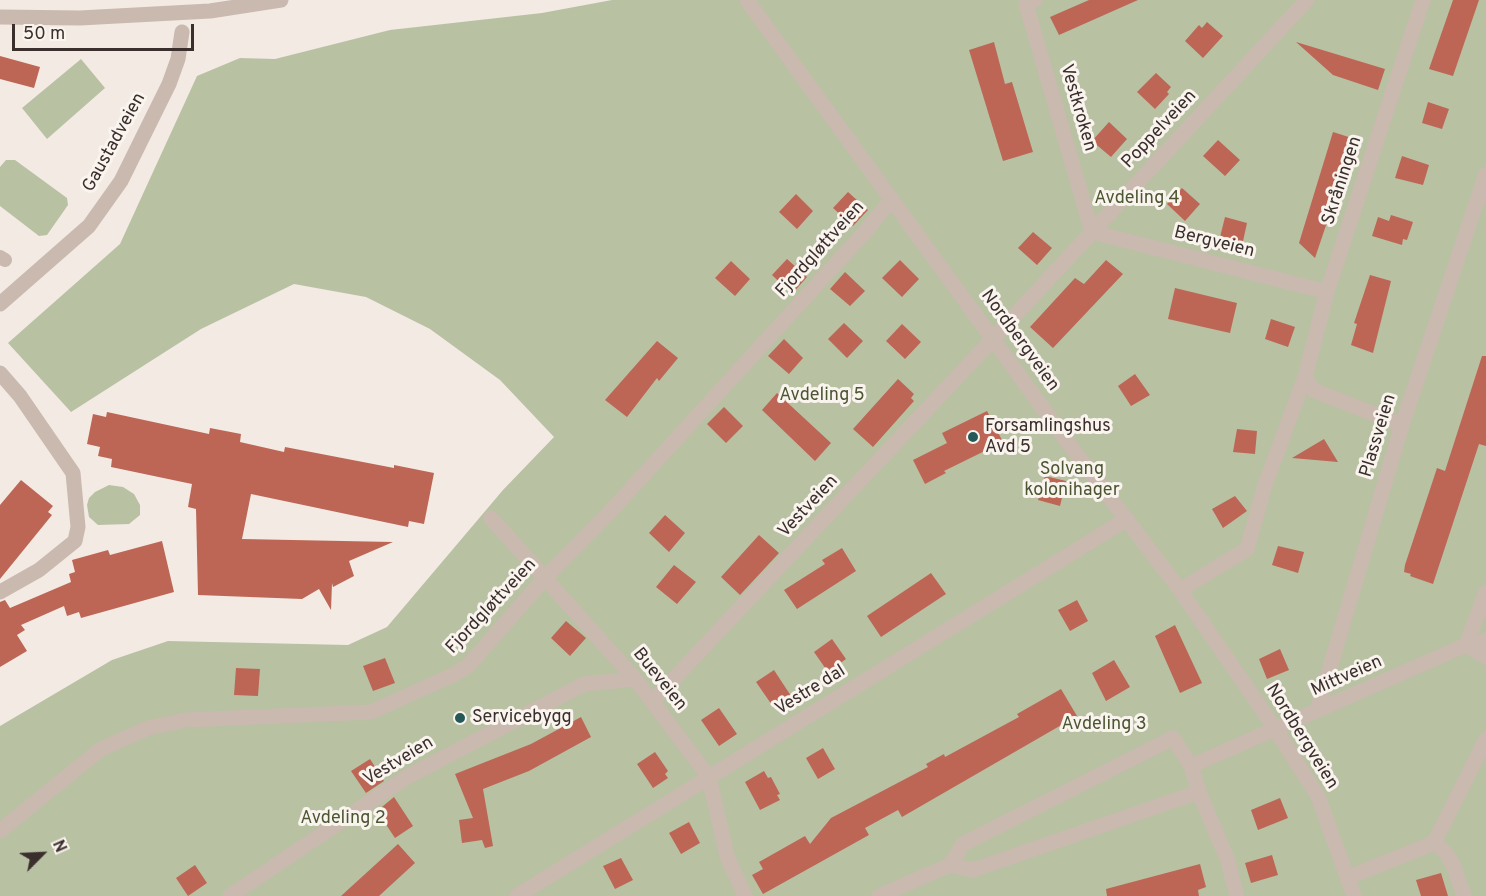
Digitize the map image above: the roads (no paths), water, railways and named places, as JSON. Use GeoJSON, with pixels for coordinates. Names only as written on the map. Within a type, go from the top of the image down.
{"type":"FeatureCollection","features":[{"type":"Feature","properties":{"kind":"street"},"geometry":{"type":"LineString","coordinates":[[0,16],[88,18],[210,11],[281,0]]}},
{"type":"Feature","properties":{"kind":"street","name":"Nordbergveien"},"geometry":{"type":"LineString","coordinates":[[747,0],[993,339],[1180,590],[1275,729],[1318,796],[1354,896]]}},
{"type":"Feature","properties":{"kind":"street","name":"Vestkroken"},"geometry":{"type":"LineString","coordinates":[[1035,0],[1026,4],[1092,232]]}},
{"type":"Feature","properties":{"kind":"street","name":"Poppelveien"},"geometry":{"type":"LineString","coordinates":[[993,339],[1306,0]]}},
{"type":"Feature","properties":{"kind":"street","name":"Skråningen"},"geometry":{"type":"LineString","coordinates":[[1180,590],[1247,549],[1265,485],[1305,377],[1327,292],[1423,0]]}},
{"type":"Feature","properties":{"kind":"street","name":"Gaustadveien"},"geometry":{"type":"LineString","coordinates":[[0,304],[89,226],[121,181],[169,84],[178,58],[182,32]]}},
{"type":"Feature","properties":{"kind":"street","name":"Plassveien"},"geometry":{"type":"LineString","coordinates":[[1317,711],[1402,425],[1486,174]]}},
{"type":"Feature","properties":{"kind":"street","name":"Fjordgløttveien"},"geometry":{"type":"LineString","coordinates":[[0,831],[101,749],[148,728],[186,720],[371,712],[468,666],[544,579],[608,514],[864,233],[892,199]]}},
{"type":"Feature","properties":{"kind":"street","name":"Bergveien"},"geometry":{"type":"LineString","coordinates":[[1092,232],[1327,292]]}},
{"type":"Feature","properties":{"kind":"street","name":"Vestveien"},"geometry":{"type":"LineString","coordinates":[[653,701],[993,339]]}},
{"type":"Feature","properties":{"kind":"street"},"geometry":{"type":"LineString","coordinates":[[0,373],[20,396],[73,473],[78,527],[75,541],[39,570],[0,592]]}},
{"type":"Feature","properties":{"kind":"street"},"geometry":{"type":"LineString","coordinates":[[1305,377],[1312,390],[1402,425]]}},
{"type":"Feature","properties":{"kind":"street","name":"Bueveien"},"geometry":{"type":"LineString","coordinates":[[491,518],[635,679],[709,777],[727,856],[745,896]]}},
{"type":"Feature","properties":{"kind":"street","name":"Vestre dal"},"geometry":{"type":"LineString","coordinates":[[517,896],[1127,519]]}},
{"type":"Feature","properties":{"kind":"street"},"geometry":{"type":"LineString","coordinates":[[1486,592],[1466,645],[1486,657]]}},
{"type":"Feature","properties":{"kind":"street","name":"Mittveien"},"geometry":{"type":"LineString","coordinates":[[1191,766],[1466,645],[1486,640]]}},
{"type":"Feature","properties":{"kind":"street","name":"Vestveien"},"geometry":{"type":"LineString","coordinates":[[230,896],[407,777],[584,684],[635,679]]}},
{"type":"Feature","properties":{"kind":"street"},"geometry":{"type":"LineString","coordinates":[[879,896],[950,865],[963,844],[1173,738],[1191,766],[1199,792],[1228,861],[1237,896]]}},
{"type":"Feature","properties":{"kind":"street"},"geometry":{"type":"LineString","coordinates":[[1349,877],[1434,843],[1486,739]]}},
{"type":"Feature","properties":{"kind":"street"},"geometry":{"type":"LineString","coordinates":[[950,865],[973,870],[1199,792]]}},
{"type":"Feature","properties":{"kind":"street"},"geometry":{"type":"LineString","coordinates":[[1434,843],[1454,864],[1464,896]]}},
{"type":"Feature","properties":{"kind":"place","name":"Forsamlingshus Avd 5"},"geometry":{"type":"Point","coordinates":[973,437]}},
{"type":"Feature","properties":{"kind":"place","name":"Servicebygg"},"geometry":{"type":"Point","coordinates":[460,718]}},
{"type":"Feature","properties":{"kind":"park label","name":"Avdeling 4"},"geometry":{"type":"Point","coordinates":[1137,199]}},
{"type":"Feature","properties":{"kind":"park label","name":"Avdeling 5"},"geometry":{"type":"Point","coordinates":[822,396]}},
{"type":"Feature","properties":{"kind":"park label","name":"Solvang kolonihager"},"geometry":{"type":"Point","coordinates":[1072,480]}},
{"type":"Feature","properties":{"kind":"park label","name":"Avdeling 3"},"geometry":{"type":"Point","coordinates":[1104,725]}},
{"type":"Feature","properties":{"kind":"park label","name":"Avdeling 2"},"geometry":{"type":"Point","coordinates":[343,819]}}]}
